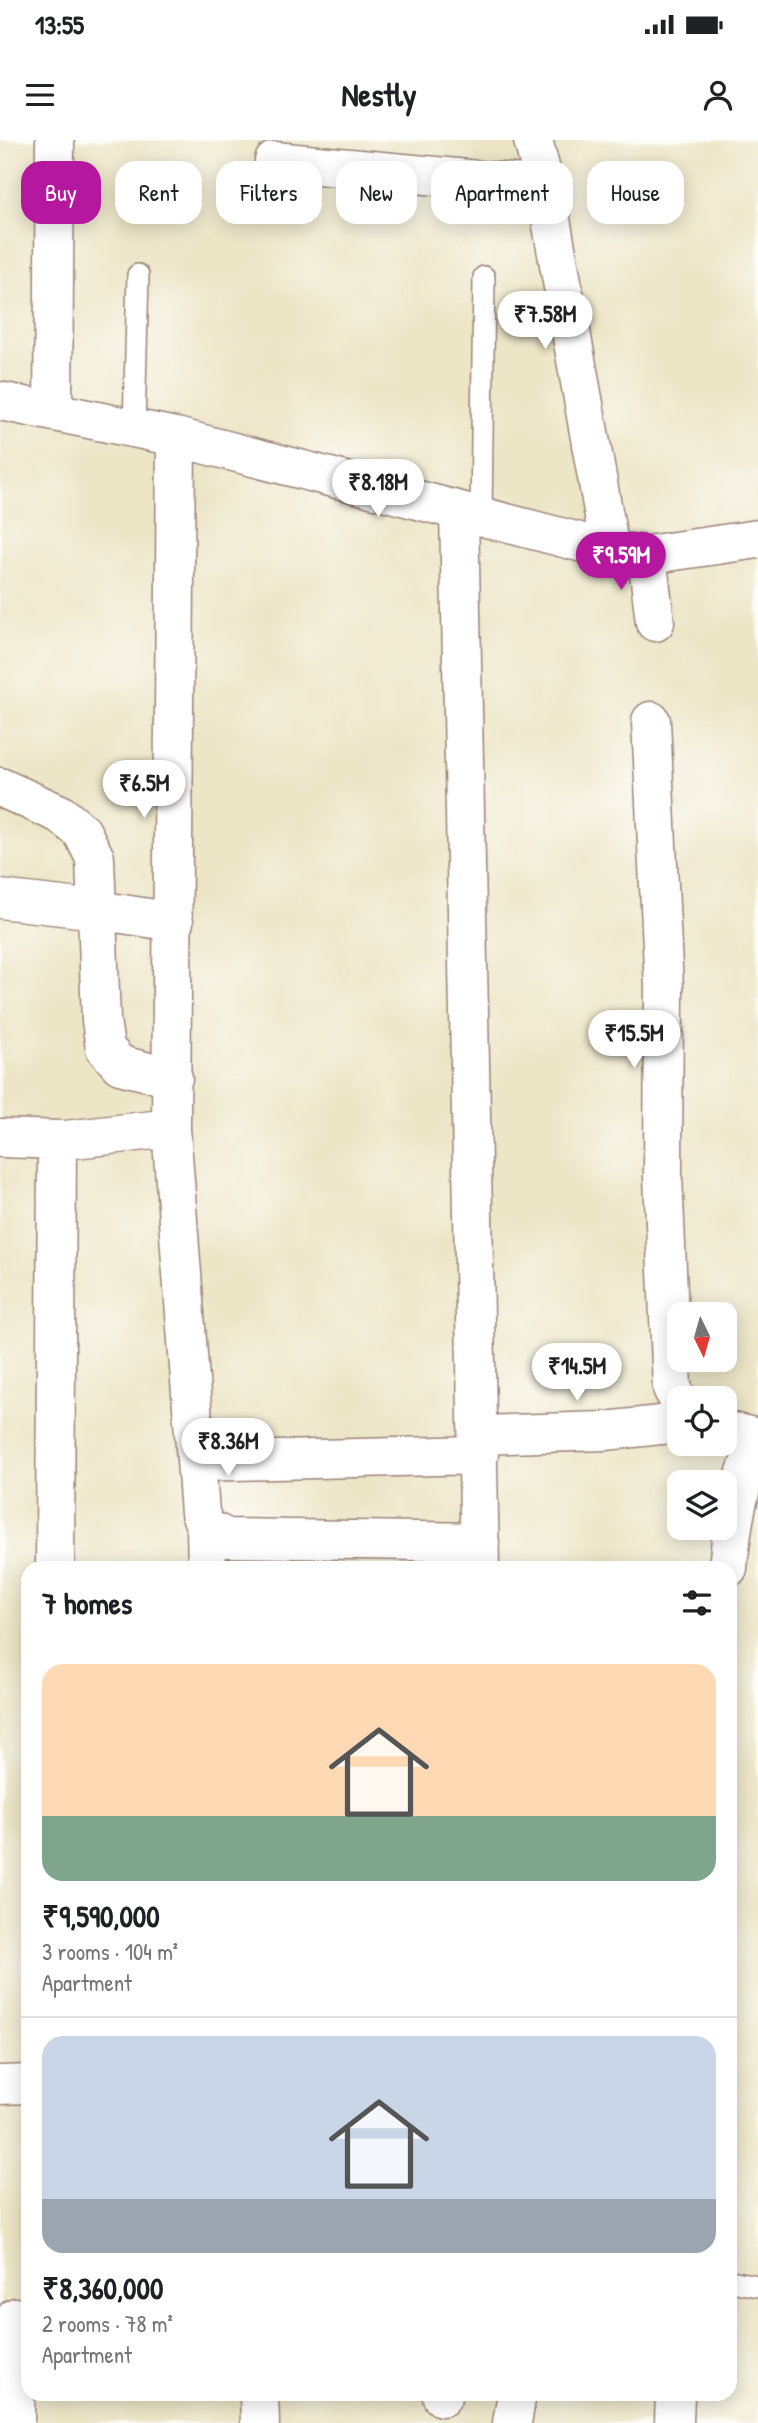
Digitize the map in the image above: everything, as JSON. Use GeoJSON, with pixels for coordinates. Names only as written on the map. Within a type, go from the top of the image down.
{"type":"FeatureCollection","features":[{"type":"Feature","properties":{"kind":"street"},"geometry":{"type":"LineString","coordinates":[[53,411],[55,140]]}},
{"type":"Feature","properties":{"kind":"street"},"geometry":{"type":"LineString","coordinates":[[533,140],[538,161]]}},
{"type":"Feature","properties":{"kind":"street"},"geometry":{"type":"LineString","coordinates":[[322,165],[431,175]]}},
{"type":"Feature","properties":{"kind":"street"},"geometry":{"type":"LineString","coordinates":[[554,224],[629,552],[655,622]]}},
{"type":"Feature","properties":{"kind":"street"},"geometry":{"type":"LineString","coordinates":[[0,401],[176,437],[470,514],[629,552],[758,539]]}},
{"type":"Feature","properties":{"kind":"street"},"geometry":{"type":"LineString","coordinates":[[176,437],[171,1128],[201,1513],[206,1528],[208,1561]]}},
{"type":"Feature","properties":{"kind":"street"},"geometry":{"type":"LineString","coordinates":[[206,1528],[228,1538],[480,1555],[470,514]]}},
{"type":"Feature","properties":{"kind":"street"},"geometry":{"type":"LineString","coordinates":[[651,721],[664,988],[663,1175],[672,1386]]}},
{"type":"Feature","properties":{"kind":"street"},"geometry":{"type":"LineString","coordinates":[[0,787],[60,814],[82,832],[95,858],[101,1020],[105,1048],[120,1065],[173,1078]]}},
{"type":"Feature","properties":{"kind":"street"},"geometry":{"type":"LineString","coordinates":[[0,899],[174,922]]}},
{"type":"Feature","properties":{"kind":"street"},"geometry":{"type":"LineString","coordinates":[[0,1138],[61,1140],[171,1128]]}},
{"type":"Feature","properties":{"kind":"street"},"geometry":{"type":"LineString","coordinates":[[55,1561],[57,1141],[61,1140]]}},
{"type":"Feature","properties":{"kind":"street"},"geometry":{"type":"LineString","coordinates":[[197,1462],[478,1445],[667,1424]]}},
{"type":"Feature","properties":{"kind":"street"},"geometry":{"type":"LineString","coordinates":[[729,1561],[733,1519],[747,1466],[758,1441],[737,1434]]}},
{"type":"Feature","properties":{"kind":"street"},"geometry":{"type":"LineString","coordinates":[[0,2085],[21,2084]]}},
{"type":"Feature","properties":{"kind":"street"},"geometry":{"type":"LineString","coordinates":[[15,2317],[15,2423]]}},
{"type":"Feature","properties":{"kind":"street"},"geometry":{"type":"LineString","coordinates":[[259,2401],[260,2423]]}},
{"type":"Feature","properties":{"kind":"street"},"geometry":{"type":"LineString","coordinates":[[512,2423],[516,2401]]}},
{"type":"Feature","properties":{"kind":"street"},"geometry":{"type":"LineString","coordinates":[[674,2423],[676,2401]]}},
{"type":"Feature","properties":{"kind":"lane"},"geometry":{"type":"LineString","coordinates":[[134,428],[138,275]]}},
{"type":"Feature","properties":{"kind":"lane"},"geometry":{"type":"LineString","coordinates":[[470,514],[484,277]]}},
{"type":"Feature","properties":{"kind":"lane"},"geometry":{"type":"LineString","coordinates":[[737,2282],[758,2286]]}}]}
